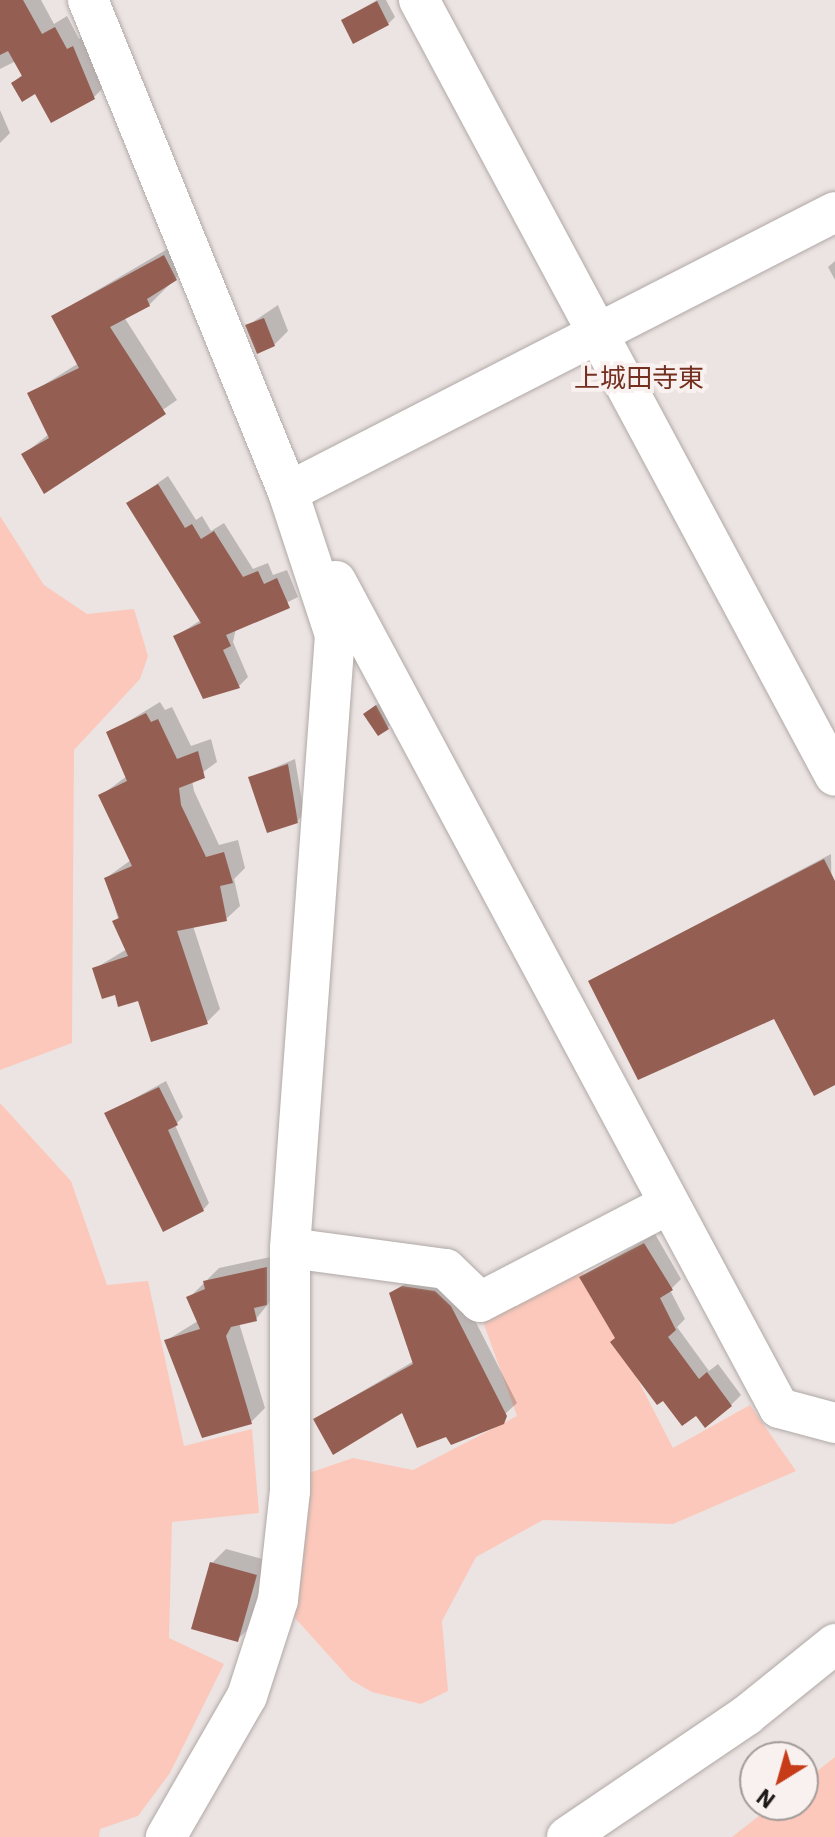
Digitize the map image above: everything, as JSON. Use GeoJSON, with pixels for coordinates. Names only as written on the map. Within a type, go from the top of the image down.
{"type":"FeatureCollection","features":[{"type":"Feature","properties":{"kind":"street"},"geometry":{"type":"LineString","coordinates":[[88,0],[288,492],[335,635],[317,961],[290,1248],[290,1491],[278,1600],[247,1696],[166,1837]]}},
{"type":"Feature","properties":{"kind":"street"},"geometry":{"type":"LineString","coordinates":[[419,0],[595,335],[835,776]]}},
{"type":"Feature","properties":{"kind":"street"},"geometry":{"type":"LineString","coordinates":[[288,492],[835,212]]}},
{"type":"Feature","properties":{"kind":"street"},"geometry":{"type":"LineString","coordinates":[[288,492],[779,1408],[835,1423]]}},
{"type":"Feature","properties":{"kind":"street"},"geometry":{"type":"LineString","coordinates":[[290,1248],[446,1269],[480,1302],[669,1204]]}},
{"type":"Feature","properties":{"kind":"street"},"geometry":{"type":"LineString","coordinates":[[567,1837],[747,1715],[835,1644]]}},
{"type":"Feature","properties":{"kind":"shaded area"},"geometry":{"type":"Polygon","coordinates":[[[0,516],[44,585],[87,614],[134,609],[148,656],[140,679],[74,750],[72,1043],[0,1070],[0,516]]]}},
{"type":"Feature","properties":{"kind":"shaded area"},"geometry":{"type":"Polygon","coordinates":[[[0,1103],[71,1181],[107,1285],[148,1281],[184,1446],[252,1429],[259,1513],[172,1522],[169,1638],[224,1664],[170,1773],[138,1816],[100,1829],[99,1837],[0,1837],[0,1103]]]}},
{"type":"Feature","properties":{"kind":"shaded area"},"geometry":{"type":"Polygon","coordinates":[[[580,1267],[673,1448],[750,1405],[796,1471],[673,1524],[543,1520],[476,1557],[442,1621],[448,1691],[421,1704],[372,1692],[351,1680],[295,1618],[288,1583],[309,1473],[353,1458],[413,1470],[517,1416],[482,1319],[580,1267]]]}},
{"type":"Feature","properties":{"kind":"shaded area"},"geometry":{"type":"Polygon","coordinates":[[[835,1757],[835,1837],[732,1837],[752,1821],[819,1821],[819,1770],[835,1757]]]}},
{"type":"Feature","properties":{"kind":"building"},"geometry":{"type":"Polygon","coordinates":[[[0,0],[23,0],[42,34],[55,27],[67,49],[73,46],[95,99],[51,123],[35,94],[22,102],[11,83],[22,76],[8,51],[0,55],[0,0]]]}},
{"type":"Feature","properties":{"kind":"building"},"geometry":{"type":"Polygon","coordinates":[[[377,1],[389,25],[353,44],[341,20],[377,1]]]}},
{"type":"Feature","properties":{"kind":"building"},"geometry":{"type":"Polygon","coordinates":[[[164,255],[177,280],[147,299],[150,306],[110,327],[166,414],[44,494],[21,454],[49,438],[27,393],[79,368],[51,316],[164,255]]]}},
{"type":"Feature","properties":{"kind":"building"},"geometry":{"type":"Polygon","coordinates":[[[264,318],[275,346],[257,354],[245,325],[264,318]]]}},
{"type":"Feature","properties":{"kind":"building"},"geometry":{"type":"Polygon","coordinates":[[[158,484],[185,528],[192,524],[201,539],[214,531],[243,577],[258,571],[264,584],[277,578],[290,608],[226,635],[231,646],[223,650],[240,688],[203,699],[173,636],[201,623],[126,503],[158,484]]]}},
{"type":"Feature","properties":{"kind":"building"},"geometry":{"type":"Polygon","coordinates":[[[376,705],[389,729],[378,736],[363,714],[376,705]]]}},
{"type":"Feature","properties":{"kind":"building"},"geometry":{"type":"Polygon","coordinates":[[[146,713],[151,722],[158,719],[177,759],[198,751],[205,778],[179,788],[181,805],[206,857],[224,852],[233,883],[220,886],[227,921],[177,931],[208,1024],[151,1042],[138,1001],[118,1007],[115,995],[102,999],[92,968],[128,956],[112,921],[119,918],[104,878],[132,866],[98,795],[127,781],[106,732],[146,713]]]}},
{"type":"Feature","properties":{"kind":"building"},"geometry":{"type":"Polygon","coordinates":[[[288,764],[298,823],[267,833],[248,777],[288,764]]]}},
{"type":"Feature","properties":{"kind":"building"},"geometry":{"type":"Polygon","coordinates":[[[824,859],[835,881],[835,1085],[814,1096],[774,1019],[638,1080],[588,981],[824,859]]]}},
{"type":"Feature","properties":{"kind":"building"},"geometry":{"type":"Polygon","coordinates":[[[159,1087],[178,1125],[168,1130],[204,1211],[163,1232],[104,1113],[159,1087]]]}},
{"type":"Feature","properties":{"kind":"building"},"geometry":{"type":"Polygon","coordinates":[[[644,1243],[673,1290],[660,1298],[676,1330],[668,1337],[699,1379],[707,1372],[732,1406],[705,1428],[696,1416],[682,1426],[663,1401],[657,1405],[610,1342],[615,1338],[579,1277],[644,1243]]]}},
{"type":"Feature","properties":{"kind":"building"},"geometry":{"type":"Polygon","coordinates":[[[267,1267],[267,1305],[254,1308],[257,1321],[231,1327],[226,1336],[252,1424],[202,1438],[164,1340],[200,1329],[186,1297],[205,1289],[203,1281],[267,1267]]]}},
{"type":"Feature","properties":{"kind":"building"},"geometry":{"type":"Polygon","coordinates":[[[402,1286],[435,1291],[451,1306],[507,1416],[504,1424],[451,1445],[446,1437],[417,1448],[402,1413],[333,1455],[313,1419],[413,1364],[389,1293],[402,1286]]]}},
{"type":"Feature","properties":{"kind":"building"},"geometry":{"type":"Polygon","coordinates":[[[210,1562],[257,1575],[238,1642],[191,1629],[210,1562]]]}},
{"type":"Feature","properties":{"kind":"district","name":"上城田寺東"},"geometry":{"type":"Point","coordinates":[639,378]}}]}
